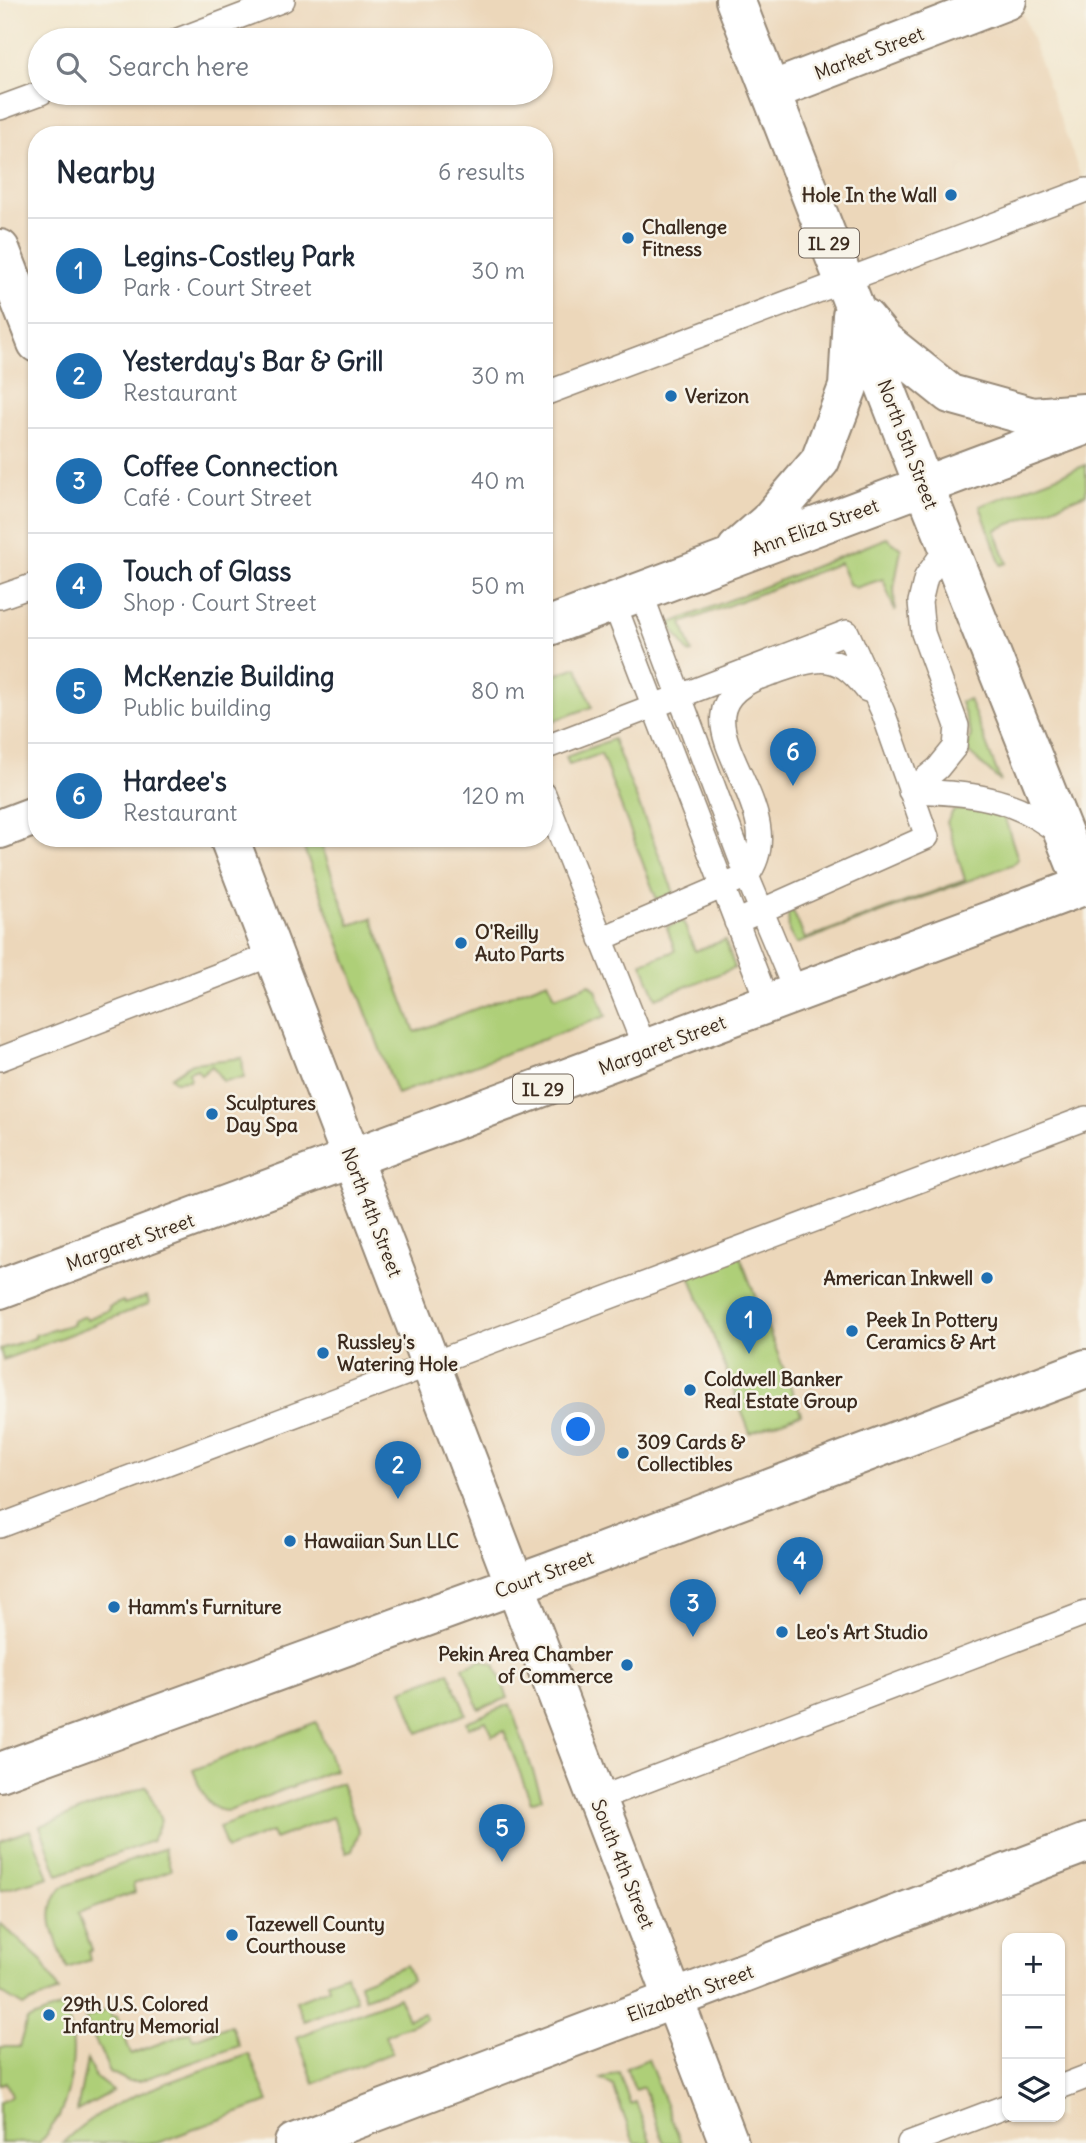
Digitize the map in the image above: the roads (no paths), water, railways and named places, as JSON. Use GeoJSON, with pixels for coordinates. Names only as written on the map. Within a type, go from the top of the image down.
{"type":"FeatureCollection","features":[{"type":"Feature","properties":{"kind":"street","name":"North 5th Street"},"geometry":{"type":"LineString","coordinates":[[735,0],[924,486],[1085,885]]}},
{"type":"Feature","properties":{"kind":"street","name":"Market Street"},"geometry":{"type":"LineString","coordinates":[[771,91],[1007,0]]}},
{"type":"Feature","properties":{"kind":"street"},"geometry":{"type":"LineString","coordinates":[[0,249],[28,320]]}},
{"type":"Feature","properties":{"kind":"street"},"geometry":{"type":"LineString","coordinates":[[848,292],[884,341],[950,394],[1033,417],[1086,413]]}},
{"type":"Feature","properties":{"kind":"street"},"geometry":{"type":"LineString","coordinates":[[724,560],[768,522],[820,461],[848,387],[848,292]]}},
{"type":"Feature","properties":{"kind":"street","name":"Ann Eliza Street"},"geometry":{"type":"LineString","coordinates":[[553,625],[1086,425]]}},
{"type":"Feature","properties":{"kind":"street"},"geometry":{"type":"LineString","coordinates":[[0,829],[28,818]]}},
{"type":"Feature","properties":{"kind":"street","name":"North 4th Street"},"geometry":{"type":"LineString","coordinates":[[232,847],[513,1586]]}},
{"type":"Feature","properties":{"kind":"street","name":"Margaret Street"},"geometry":{"type":"LineString","coordinates":[[0,1289],[646,1051],[1085,885]]}},
{"type":"Feature","properties":{"kind":"street","name":"Court Street"},"geometry":{"type":"LineString","coordinates":[[0,1772],[513,1586],[1086,1369]]}},
{"type":"Feature","properties":{"kind":"street","name":"South 4th Street"},"geometry":{"type":"LineString","coordinates":[[513,1586],[677,1999],[729,2143]]}},
{"type":"Feature","properties":{"kind":"street","name":"Elizabeth Street"},"geometry":{"type":"LineString","coordinates":[[295,2143],[1086,1843]]}},
{"type":"Feature","properties":{"kind":"lane"},"geometry":{"type":"LineString","coordinates":[[210,28],[283,0]]}},
{"type":"Feature","properties":{"kind":"lane"},"geometry":{"type":"LineString","coordinates":[[0,108],[28,98]]}},
{"type":"Feature","properties":{"kind":"lane"},"geometry":{"type":"LineString","coordinates":[[553,391],[848,292],[1086,191]]}},
{"type":"Feature","properties":{"kind":"lane"},"geometry":{"type":"LineString","coordinates":[[910,791],[938,768],[955,747],[957,726],[923,633],[920,602],[926,577],[948,546]]}},
{"type":"Feature","properties":{"kind":"lane"},"geometry":{"type":"LineString","coordinates":[[0,597],[28,587]]}},
{"type":"Feature","properties":{"kind":"lane"},"geometry":{"type":"LineString","coordinates":[[627,598],[679,694],[747,876],[764,910],[782,998]]}},
{"type":"Feature","properties":{"kind":"lane"},"geometry":{"type":"LineString","coordinates":[[627,598],[652,705],[736,922],[782,998]]}},
{"type":"Feature","properties":{"kind":"lane"},"geometry":{"type":"LineString","coordinates":[[553,744],[847,632],[883,712],[927,837],[736,922]]}},
{"type":"Feature","properties":{"kind":"lane"},"geometry":{"type":"LineString","coordinates":[[601,939],[747,876],[756,865],[762,846],[757,818],[720,718],[726,699],[748,681],[811,661],[832,659],[855,674],[883,712]]}},
{"type":"Feature","properties":{"kind":"lane"},"geometry":{"type":"LineString","coordinates":[[910,791],[939,792],[1014,804],[1046,822],[1066,839]]}},
{"type":"Feature","properties":{"kind":"lane"},"geometry":{"type":"LineString","coordinates":[[553,817],[646,1051]]}},
{"type":"Feature","properties":{"kind":"lane"},"geometry":{"type":"LineString","coordinates":[[0,1059],[273,954]]}},
{"type":"Feature","properties":{"kind":"lane"},"geometry":{"type":"LineString","coordinates":[[0,1526],[1086,1118]]}},
{"type":"Feature","properties":{"kind":"lane"},"geometry":{"type":"LineString","coordinates":[[598,1799],[1086,1614]]}},
{"type":"Feature","properties":{"kind":"lane"},"geometry":{"type":"LineString","coordinates":[[1065,2085],[1086,2077]]}},
{"type":"Feature","properties":{"kind":"lane"},"geometry":{"type":"LineString","coordinates":[[909,2143],[1002,2108]]}},
{"type":"Feature","properties":{"kind":"place","name":"Hole In the Wall"},"geometry":{"type":"Point","coordinates":[951,195]}},
{"type":"Feature","properties":{"kind":"place","name":"Challenge Fitness"},"geometry":{"type":"Point","coordinates":[628,238]}},
{"type":"Feature","properties":{"kind":"place","name":"Verizon"},"geometry":{"type":"Point","coordinates":[671,396]}},
{"type":"Feature","properties":{"kind":"place","name":"Hardee's"},"geometry":{"type":"Point","coordinates":[793,786]}},
{"type":"Feature","properties":{"kind":"place","name":"O'Reilly Auto Parts"},"geometry":{"type":"Point","coordinates":[461,943]}},
{"type":"Feature","properties":{"kind":"place","name":"Sculptures Day Spa"},"geometry":{"type":"Point","coordinates":[212,1114]}},
{"type":"Feature","properties":{"kind":"place","name":"American Inkwell"},"geometry":{"type":"Point","coordinates":[987,1278]}},
{"type":"Feature","properties":{"kind":"place","name":"Peek In Pottery Ceramics & Art"},"geometry":{"type":"Point","coordinates":[852,1331]}},
{"type":"Feature","properties":{"kind":"place","name":"Russley's Watering Hole"},"geometry":{"type":"Point","coordinates":[323,1353]}},
{"type":"Feature","properties":{"kind":"place","name":"Legins-Costley Park"},"geometry":{"type":"Point","coordinates":[749,1354]}},
{"type":"Feature","properties":{"kind":"place","name":"Coldwell Banker Real Estate Group"},"geometry":{"type":"Point","coordinates":[690,1390]}},
{"type":"Feature","properties":{"kind":"place","name":"309 Cards & Collectibles"},"geometry":{"type":"Point","coordinates":[623,1453]}},
{"type":"Feature","properties":{"kind":"place","name":"Yesterday's Bar & Grill"},"geometry":{"type":"Point","coordinates":[398,1499]}},
{"type":"Feature","properties":{"kind":"place","name":"Hawaiian Sun LLC"},"geometry":{"type":"Point","coordinates":[290,1541]}},
{"type":"Feature","properties":{"kind":"place","name":"Touch of Glass"},"geometry":{"type":"Point","coordinates":[800,1595]}},
{"type":"Feature","properties":{"kind":"place","name":"Hamm's Furniture"},"geometry":{"type":"Point","coordinates":[114,1607]}},
{"type":"Feature","properties":{"kind":"place","name":"Leo's Art Studio"},"geometry":{"type":"Point","coordinates":[782,1632]}},
{"type":"Feature","properties":{"kind":"place","name":"Coffee Connection"},"geometry":{"type":"Point","coordinates":[693,1637]}},
{"type":"Feature","properties":{"kind":"place","name":"Pekin Area Chamber of Commerce"},"geometry":{"type":"Point","coordinates":[627,1665]}},
{"type":"Feature","properties":{"kind":"place","name":"McKenzie Building"},"geometry":{"type":"Point","coordinates":[502,1862]}},
{"type":"Feature","properties":{"kind":"place","name":"Tazewell County Courthouse"},"geometry":{"type":"Point","coordinates":[232,1935]}},
{"type":"Feature","properties":{"kind":"place","name":"29th U.S. Colored Infantry Memorial"},"geometry":{"type":"Point","coordinates":[49,2015]}}]}
